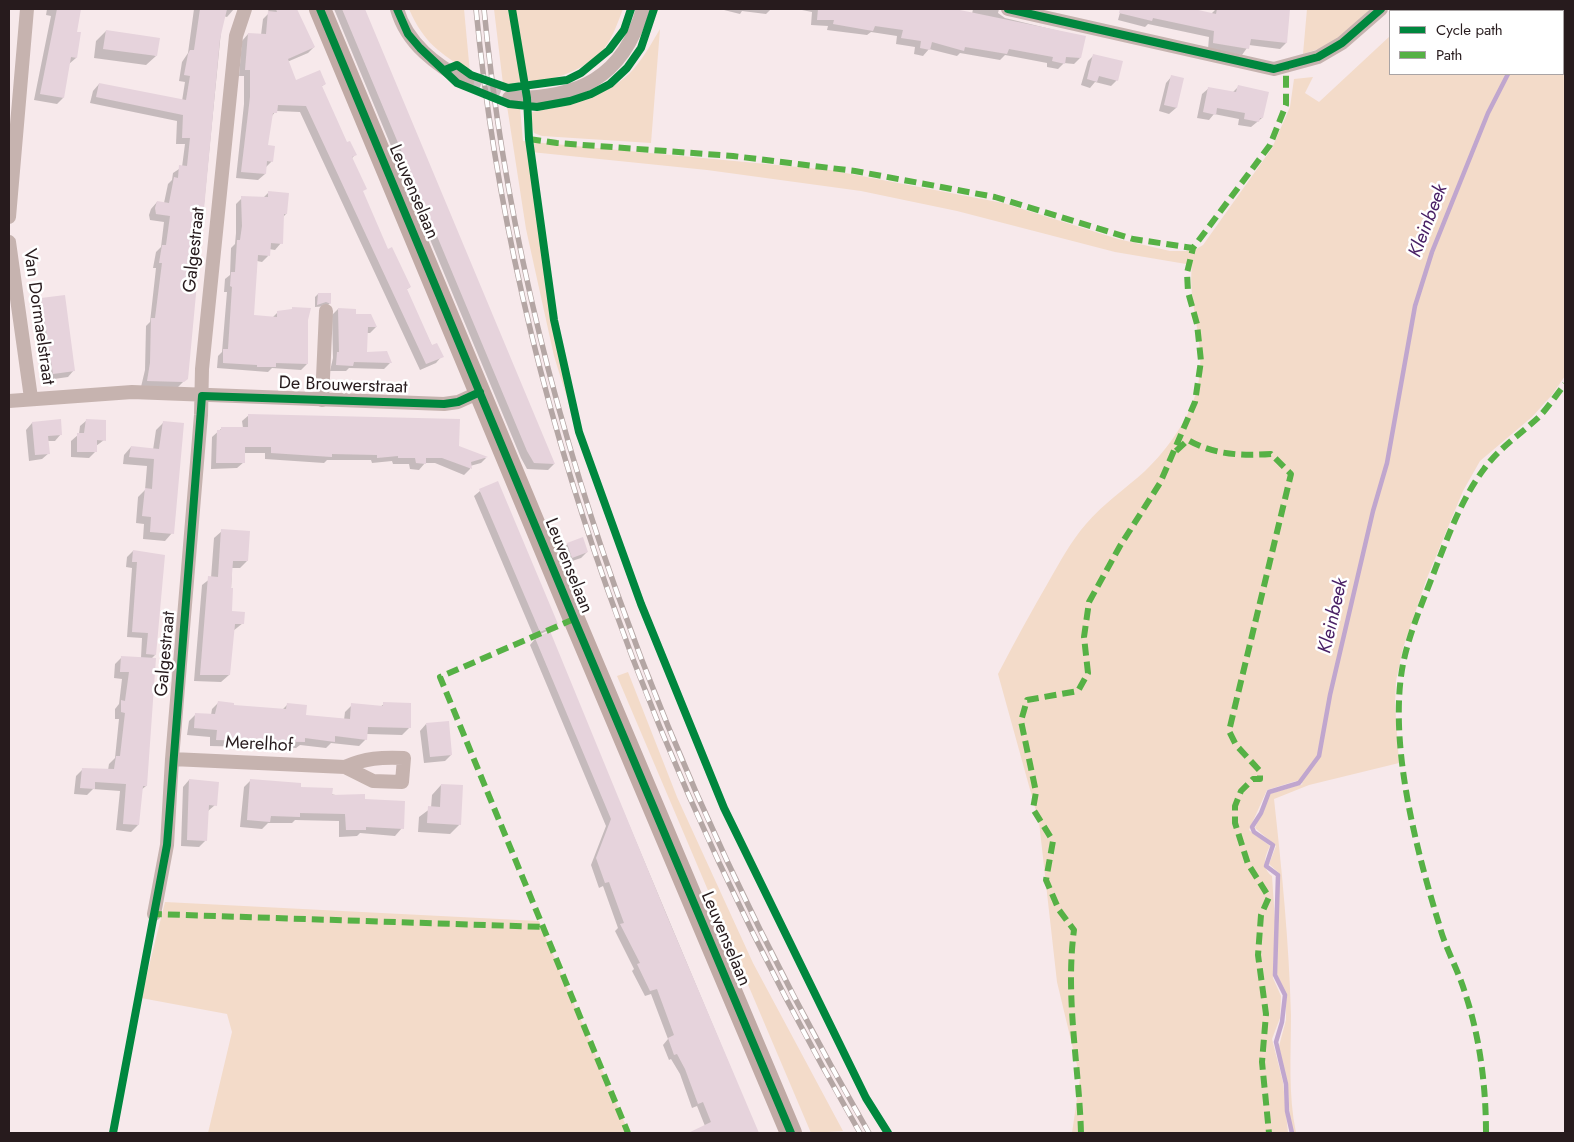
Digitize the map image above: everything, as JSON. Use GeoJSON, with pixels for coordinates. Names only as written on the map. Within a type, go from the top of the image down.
{"type":"FeatureCollection","features":[{"type":"Feature","properties":{"kind":"main road","name":"Leuvenselaan"},"geometry":{"type":"LineString","coordinates":[[320,9],[791,1133]]}},
{"type":"Feature","properties":{"kind":"street"},"geometry":{"type":"LineString","coordinates":[[9,217],[27,9]]}},
{"type":"Feature","properties":{"kind":"street","name":"Galgestraat"},"geometry":{"type":"LineString","coordinates":[[154,914],[167,845],[172,759],[202,396],[202,368],[236,36],[245,9]]}},
{"type":"Feature","properties":{"kind":"street"},"geometry":{"type":"LineString","coordinates":[[397,9],[408,34],[420,48],[445,70],[467,82]]}},
{"type":"Feature","properties":{"kind":"street"},"geometry":{"type":"LineString","coordinates":[[509,98],[527,98],[556,94],[591,84],[627,50],[637,32],[644,9]]}},
{"type":"Feature","properties":{"kind":"street"},"geometry":{"type":"LineString","coordinates":[[1008,9],[1274,69],[1318,57],[1342,42],[1381,9]]}},
{"type":"Feature","properties":{"kind":"street","name":"Van Dormaelstraat"},"geometry":{"type":"LineString","coordinates":[[9,242],[30,398]]}},
{"type":"Feature","properties":{"kind":"street","name":"De Brouwerstraat"},"geometry":{"type":"LineString","coordinates":[[322,400],[326,311]]}},
{"type":"Feature","properties":{"kind":"street","name":"De Brouwerstraat"},"geometry":{"type":"LineString","coordinates":[[9,401],[132,392],[444,404],[458,402],[480,392]]}},
{"type":"Feature","properties":{"kind":"street","name":"Merelhof"},"geometry":{"type":"LineString","coordinates":[[172,759],[345,767]]}},
{"type":"Feature","properties":{"kind":"shaded area"},"geometry":{"type":"Polygon","coordinates":[[[409,9],[464,9],[470,73],[441,53],[427,39],[409,9]]]}},
{"type":"Feature","properties":{"kind":"shaded area"},"geometry":{"type":"Polygon","coordinates":[[[494,9],[623,9],[608,43],[600,53],[579,68],[567,74],[542,81],[503,84],[494,9]]]}},
{"type":"Feature","properties":{"kind":"shaded area"},"geometry":{"type":"Polygon","coordinates":[[[1307,9],[1374,9],[1331,45],[1303,54],[1307,9]]]}},
{"type":"Feature","properties":{"kind":"shaded area"},"geometry":{"type":"Polygon","coordinates":[[[660,29],[651,143],[542,136],[534,133],[530,116],[532,112],[584,100],[619,82],[638,64],[660,29]]]}},
{"type":"Feature","properties":{"kind":"shaded area"},"geometry":{"type":"Polygon","coordinates":[[[1389,37],[1389,75],[1564,75],[1565,51],[1565,376],[1552,395],[1532,417],[1480,461],[1463,491],[1427,578],[1403,648],[1396,681],[1395,704],[1399,763],[1309,785],[1274,799],[1287,934],[1291,1015],[1291,1089],[1296,1133],[1293,1133],[1291,1129],[1288,1091],[1279,1046],[1286,1020],[1286,995],[1277,974],[1279,873],[1269,864],[1276,846],[1255,828],[1269,794],[1303,784],[1296,781],[1267,790],[1249,830],[1270,846],[1265,866],[1272,876],[1275,921],[1273,978],[1281,996],[1280,1018],[1272,1039],[1283,1082],[1288,1133],[1072,1133],[1080,1078],[1057,982],[1039,822],[998,674],[1075,537],[1100,510],[1154,462],[1170,443],[1190,409],[1195,397],[1200,370],[1199,340],[1192,295],[1192,265],[1115,252],[957,211],[861,191],[707,170],[531,152],[534,199],[554,320],[577,430],[554,356],[526,229],[507,106],[520,108],[523,141],[830,170],[1003,203],[1118,239],[1170,251],[1193,251],[1203,245],[1272,148],[1290,107],[1294,79],[1313,77],[1305,93],[1319,102],[1389,37]]]}},
{"type":"Feature","properties":{"kind":"shaded area"},"geometry":{"type":"Polygon","coordinates":[[[628,672],[677,797],[753,963],[843,1131],[811,1133],[617,676],[628,672]]]}},
{"type":"Feature","properties":{"kind":"shaded area"},"geometry":{"type":"Polygon","coordinates":[[[165,902],[539,921],[629,1133],[208,1133],[232,1032],[227,1014],[141,998],[165,902]]]}},
{"type":"Feature","properties":{"kind":"building"},"geometry":{"type":"Polygon","coordinates":[[[57,9],[81,9],[77,32],[81,32],[77,58],[71,57],[64,98],[40,94],[57,9]]]}},
{"type":"Feature","properties":{"kind":"building"},"geometry":{"type":"Polygon","coordinates":[[[200,9],[227,9],[220,39],[188,379],[184,382],[147,381],[150,363],[151,318],[155,318],[162,263],[159,263],[162,245],[166,245],[170,216],[156,214],[155,208],[157,201],[169,203],[174,177],[178,178],[179,165],[187,166],[190,138],[182,138],[183,115],[96,97],[99,83],[186,100],[190,76],[184,75],[188,54],[190,50],[194,50],[200,9]]]}},
{"type":"Feature","properties":{"kind":"building"},"geometry":{"type":"Polygon","coordinates":[[[276,9],[297,9],[315,47],[288,59],[296,80],[320,70],[326,84],[322,86],[347,142],[350,141],[357,155],[352,157],[367,189],[363,191],[388,249],[392,247],[411,287],[407,289],[432,345],[437,343],[444,357],[426,364],[306,106],[278,105],[277,113],[273,113],[268,145],[275,146],[273,162],[267,161],[266,174],[241,172],[250,97],[250,70],[245,70],[248,33],[266,34],[268,11],[277,12],[276,9]]]}},
{"type":"Feature","properties":{"kind":"building"},"geometry":{"type":"Polygon","coordinates":[[[342,9],[365,9],[555,464],[534,463],[527,451],[342,9]]]}},
{"type":"Feature","properties":{"kind":"building"},"geometry":{"type":"Polygon","coordinates":[[[818,9],[955,9],[1086,36],[1081,58],[1066,57],[1065,64],[1052,61],[1053,57],[1009,49],[1007,54],[965,47],[964,51],[932,42],[930,50],[920,48],[921,41],[901,38],[903,30],[875,26],[873,31],[833,24],[834,20],[817,20],[818,9]]]}},
{"type":"Feature","properties":{"kind":"building"},"geometry":{"type":"Polygon","coordinates":[[[1120,9],[1194,9],[1216,14],[1217,9],[1290,9],[1287,43],[1251,39],[1249,49],[1213,43],[1214,31],[1153,18],[1152,21],[1119,13],[1120,9]]]}},
{"type":"Feature","properties":{"kind":"building"},"geometry":{"type":"Polygon","coordinates":[[[106,30],[160,38],[157,56],[103,49],[106,30]]]}},
{"type":"Feature","properties":{"kind":"building"},"geometry":{"type":"Polygon","coordinates":[[[1093,54],[1123,61],[1118,81],[1099,76],[1097,82],[1087,79],[1093,54]]]}},
{"type":"Feature","properties":{"kind":"building"},"geometry":{"type":"Polygon","coordinates":[[[1171,75],[1184,78],[1177,108],[1164,105],[1171,75]]]}},
{"type":"Feature","properties":{"kind":"building"},"geometry":{"type":"Polygon","coordinates":[[[1238,85],[1269,92],[1263,118],[1260,118],[1259,122],[1244,119],[1245,113],[1217,108],[1216,115],[1203,112],[1208,87],[1236,92],[1238,85]]]}},
{"type":"Feature","properties":{"kind":"building"},"geometry":{"type":"Polygon","coordinates":[[[268,191],[289,193],[287,214],[284,214],[283,244],[271,243],[270,256],[258,255],[254,315],[277,317],[277,311],[292,309],[292,307],[311,308],[308,320],[308,364],[276,363],[276,367],[257,367],[257,365],[223,363],[223,349],[228,349],[232,287],[230,286],[231,272],[235,272],[237,240],[240,240],[242,226],[241,196],[268,197],[268,191]]]}},
{"type":"Feature","properties":{"kind":"building"},"geometry":{"type":"Polygon","coordinates":[[[318,293],[331,293],[331,304],[326,302],[317,305],[318,293]]]}},
{"type":"Feature","properties":{"kind":"building"},"geometry":{"type":"Polygon","coordinates":[[[65,295],[75,371],[53,374],[41,298],[65,295]]]}},
{"type":"Feature","properties":{"kind":"building"},"geometry":{"type":"Polygon","coordinates":[[[338,308],[356,309],[356,314],[371,314],[377,327],[368,327],[367,352],[387,351],[392,363],[354,362],[353,366],[336,365],[337,352],[339,352],[338,308]]]}},
{"type":"Feature","properties":{"kind":"building"},"geometry":{"type":"Polygon","coordinates":[[[248,414],[460,419],[459,446],[488,457],[471,462],[472,469],[442,458],[426,458],[426,464],[416,463],[415,458],[398,458],[398,456],[377,458],[377,455],[332,454],[332,457],[271,453],[271,447],[245,447],[245,463],[216,463],[217,430],[221,430],[221,427],[248,427],[248,414]]]}},
{"type":"Feature","properties":{"kind":"building"},"geometry":{"type":"Polygon","coordinates":[[[61,419],[62,435],[48,436],[50,454],[35,455],[32,422],[61,419]]]}},
{"type":"Feature","properties":{"kind":"building"},"geometry":{"type":"Polygon","coordinates":[[[86,419],[106,420],[106,441],[97,440],[97,452],[77,452],[77,433],[84,433],[86,419]]]}},
{"type":"Feature","properties":{"kind":"building"},"geometry":{"type":"Polygon","coordinates":[[[163,421],[184,423],[174,534],[150,532],[151,517],[142,516],[145,488],[152,489],[154,459],[129,457],[131,446],[159,449],[163,421]]]}},
{"type":"Feature","properties":{"kind":"building"},"geometry":{"type":"Polygon","coordinates":[[[498,481],[558,624],[540,632],[479,489],[498,481]]]}},
{"type":"Feature","properties":{"kind":"building"},"geometry":{"type":"Polygon","coordinates":[[[221,529],[250,531],[248,561],[233,561],[231,588],[233,588],[232,611],[245,612],[244,624],[235,624],[230,675],[200,675],[208,576],[218,577],[221,529]]]}},
{"type":"Feature","properties":{"kind":"building"},"geometry":{"type":"Polygon","coordinates":[[[583,537],[588,552],[572,558],[567,543],[583,537]]]}},
{"type":"Feature","properties":{"kind":"building"},"geometry":{"type":"Polygon","coordinates":[[[133,550],[165,555],[156,655],[146,654],[148,633],[132,632],[137,562],[132,562],[133,550]]]}},
{"type":"Feature","properties":{"kind":"building"},"geometry":{"type":"Polygon","coordinates":[[[550,631],[667,916],[759,1133],[688,1133],[711,1122],[703,1102],[698,1104],[685,1069],[677,1054],[674,1055],[668,1038],[674,1035],[657,989],[650,991],[637,964],[640,963],[620,924],[624,923],[609,882],[605,883],[596,858],[611,819],[535,638],[550,631]]]}},
{"type":"Feature","properties":{"kind":"building"},"geometry":{"type":"Polygon","coordinates":[[[121,656],[156,658],[147,786],[143,786],[139,825],[123,824],[126,784],[95,782],[95,789],[80,788],[82,768],[114,769],[116,756],[120,756],[125,713],[121,712],[121,700],[125,701],[129,672],[120,672],[121,656]]]}},
{"type":"Feature","properties":{"kind":"building"},"geometry":{"type":"Polygon","coordinates":[[[218,701],[234,703],[234,705],[286,709],[287,703],[307,705],[306,715],[350,719],[351,703],[383,706],[383,702],[411,703],[411,728],[368,727],[367,740],[335,736],[335,742],[305,738],[305,742],[216,740],[217,730],[194,728],[195,713],[215,714],[218,701]]]}},
{"type":"Feature","properties":{"kind":"building"},"geometry":{"type":"Polygon","coordinates":[[[449,721],[452,755],[430,757],[426,723],[449,721]]]}},
{"type":"Feature","properties":{"kind":"building"},"geometry":{"type":"Polygon","coordinates":[[[189,779],[219,782],[217,806],[209,805],[207,841],[187,840],[189,779]]]}},
{"type":"Feature","properties":{"kind":"building"},"geometry":{"type":"Polygon","coordinates":[[[250,779],[301,783],[301,787],[333,788],[332,795],[365,794],[365,799],[405,801],[404,829],[366,827],[366,830],[346,830],[345,814],[300,813],[300,817],[271,816],[270,822],[247,820],[250,779]]]}},
{"type":"Feature","properties":{"kind":"building"},"geometry":{"type":"Polygon","coordinates":[[[441,784],[463,785],[461,825],[427,823],[428,806],[440,807],[441,784]]]}},
{"type":"Feature","properties":{"kind":"waterway","name":"Kleinbeek"},"geometry":{"type":"LineString","coordinates":[[1292,1133],[1287,1111],[1286,1084],[1276,1042],[1282,1022],[1285,995],[1275,975],[1278,875],[1266,866],[1273,845],[1254,832],[1252,827],[1261,813],[1269,792],[1299,783],[1319,756],[1330,695],[1373,511],[1387,463],[1415,306],[1432,252],[1488,113],[1507,75]]}},
{"type":"Feature","properties":{"kind":"tunnel"},"geometry":{"type":"LineString","coordinates":[[467,82],[509,98]]}},
{"type":"Feature","properties":{"kind":"railway"},"geometry":{"type":"LineString","coordinates":[[476,9],[495,157],[524,303],[562,448],[608,591],[662,731],[722,868],[788,1002],[860,1133]]}},
{"type":"Feature","properties":{"kind":"railway"},"geometry":{"type":"LineString","coordinates":[[484,9],[503,157],[532,304],[570,449],[616,591],[670,731],[731,868],[797,1003],[869,1133]]}},
{"type":"Feature","properties":{"kind":"marked path"},"geometry":{"type":"LineString","coordinates":[[529,139],[557,143],[733,156],[855,171],[995,197],[1133,239],[1193,248],[1270,145],[1286,105],[1286,65]]}},
{"type":"Feature","properties":{"kind":"marked path"},"geometry":{"type":"LineString","coordinates":[[1081,1133],[1071,981],[1074,930],[1059,910],[1046,880],[1053,841],[1033,809],[1036,792],[1021,721],[1027,700],[1078,691],[1088,673],[1084,637],[1089,602],[1120,546],[1160,483],[1195,402],[1201,361],[1197,324],[1188,292],[1187,273],[1193,248]]}},
{"type":"Feature","properties":{"kind":"marked path"},"geometry":{"type":"LineString","coordinates":[[1486,1133],[1485,1098],[1475,1027],[1430,894],[1407,795],[1399,727],[1399,694],[1403,664],[1413,627],[1451,529],[1469,492],[1490,461],[1540,416],[1565,384]]}},
{"type":"Feature","properties":{"kind":"marked path"},"geometry":{"type":"LineString","coordinates":[[1176,451],[1188,440],[1218,452],[1249,455],[1271,454],[1291,474],[1229,731],[1236,745],[1260,771],[1260,779],[1253,779],[1241,791],[1235,806],[1235,823],[1248,864],[1269,897],[1261,915],[1258,955],[1266,1014],[1262,1062],[1269,1133]]}},
{"type":"Feature","properties":{"kind":"marked path"},"geometry":{"type":"LineString","coordinates":[[574,619],[440,677],[628,1133]]}},
{"type":"Feature","properties":{"kind":"marked path"},"geometry":{"type":"LineString","coordinates":[[153,918],[154,914],[545,927]]}},
{"type":"Feature","properties":{"kind":"cycle path"},"geometry":{"type":"LineString","coordinates":[[320,9],[791,1133]]}},
{"type":"Feature","properties":{"kind":"cycle path"},"geometry":{"type":"LineString","coordinates":[[397,9],[408,34],[457,83],[509,104],[537,107],[570,101],[591,94],[610,84],[627,68],[641,48],[654,9]]}},
{"type":"Feature","properties":{"kind":"cycle path"},"geometry":{"type":"LineString","coordinates":[[512,9],[527,98],[529,139],[554,320],[579,432],[641,604],[724,808],[866,1098],[888,1133]]}},
{"type":"Feature","properties":{"kind":"cycle path"},"geometry":{"type":"LineString","coordinates":[[445,70],[457,65],[471,75],[508,88],[567,80],[581,73],[609,50],[624,30],[631,9]]}},
{"type":"Feature","properties":{"kind":"cycle path"},"geometry":{"type":"LineString","coordinates":[[1008,9],[1274,69],[1318,57],[1342,43],[1381,9]]}},
{"type":"Feature","properties":{"kind":"cycle path"},"geometry":{"type":"LineString","coordinates":[[113,1133],[167,845],[202,396],[444,404],[458,402],[480,392]]}}]}
